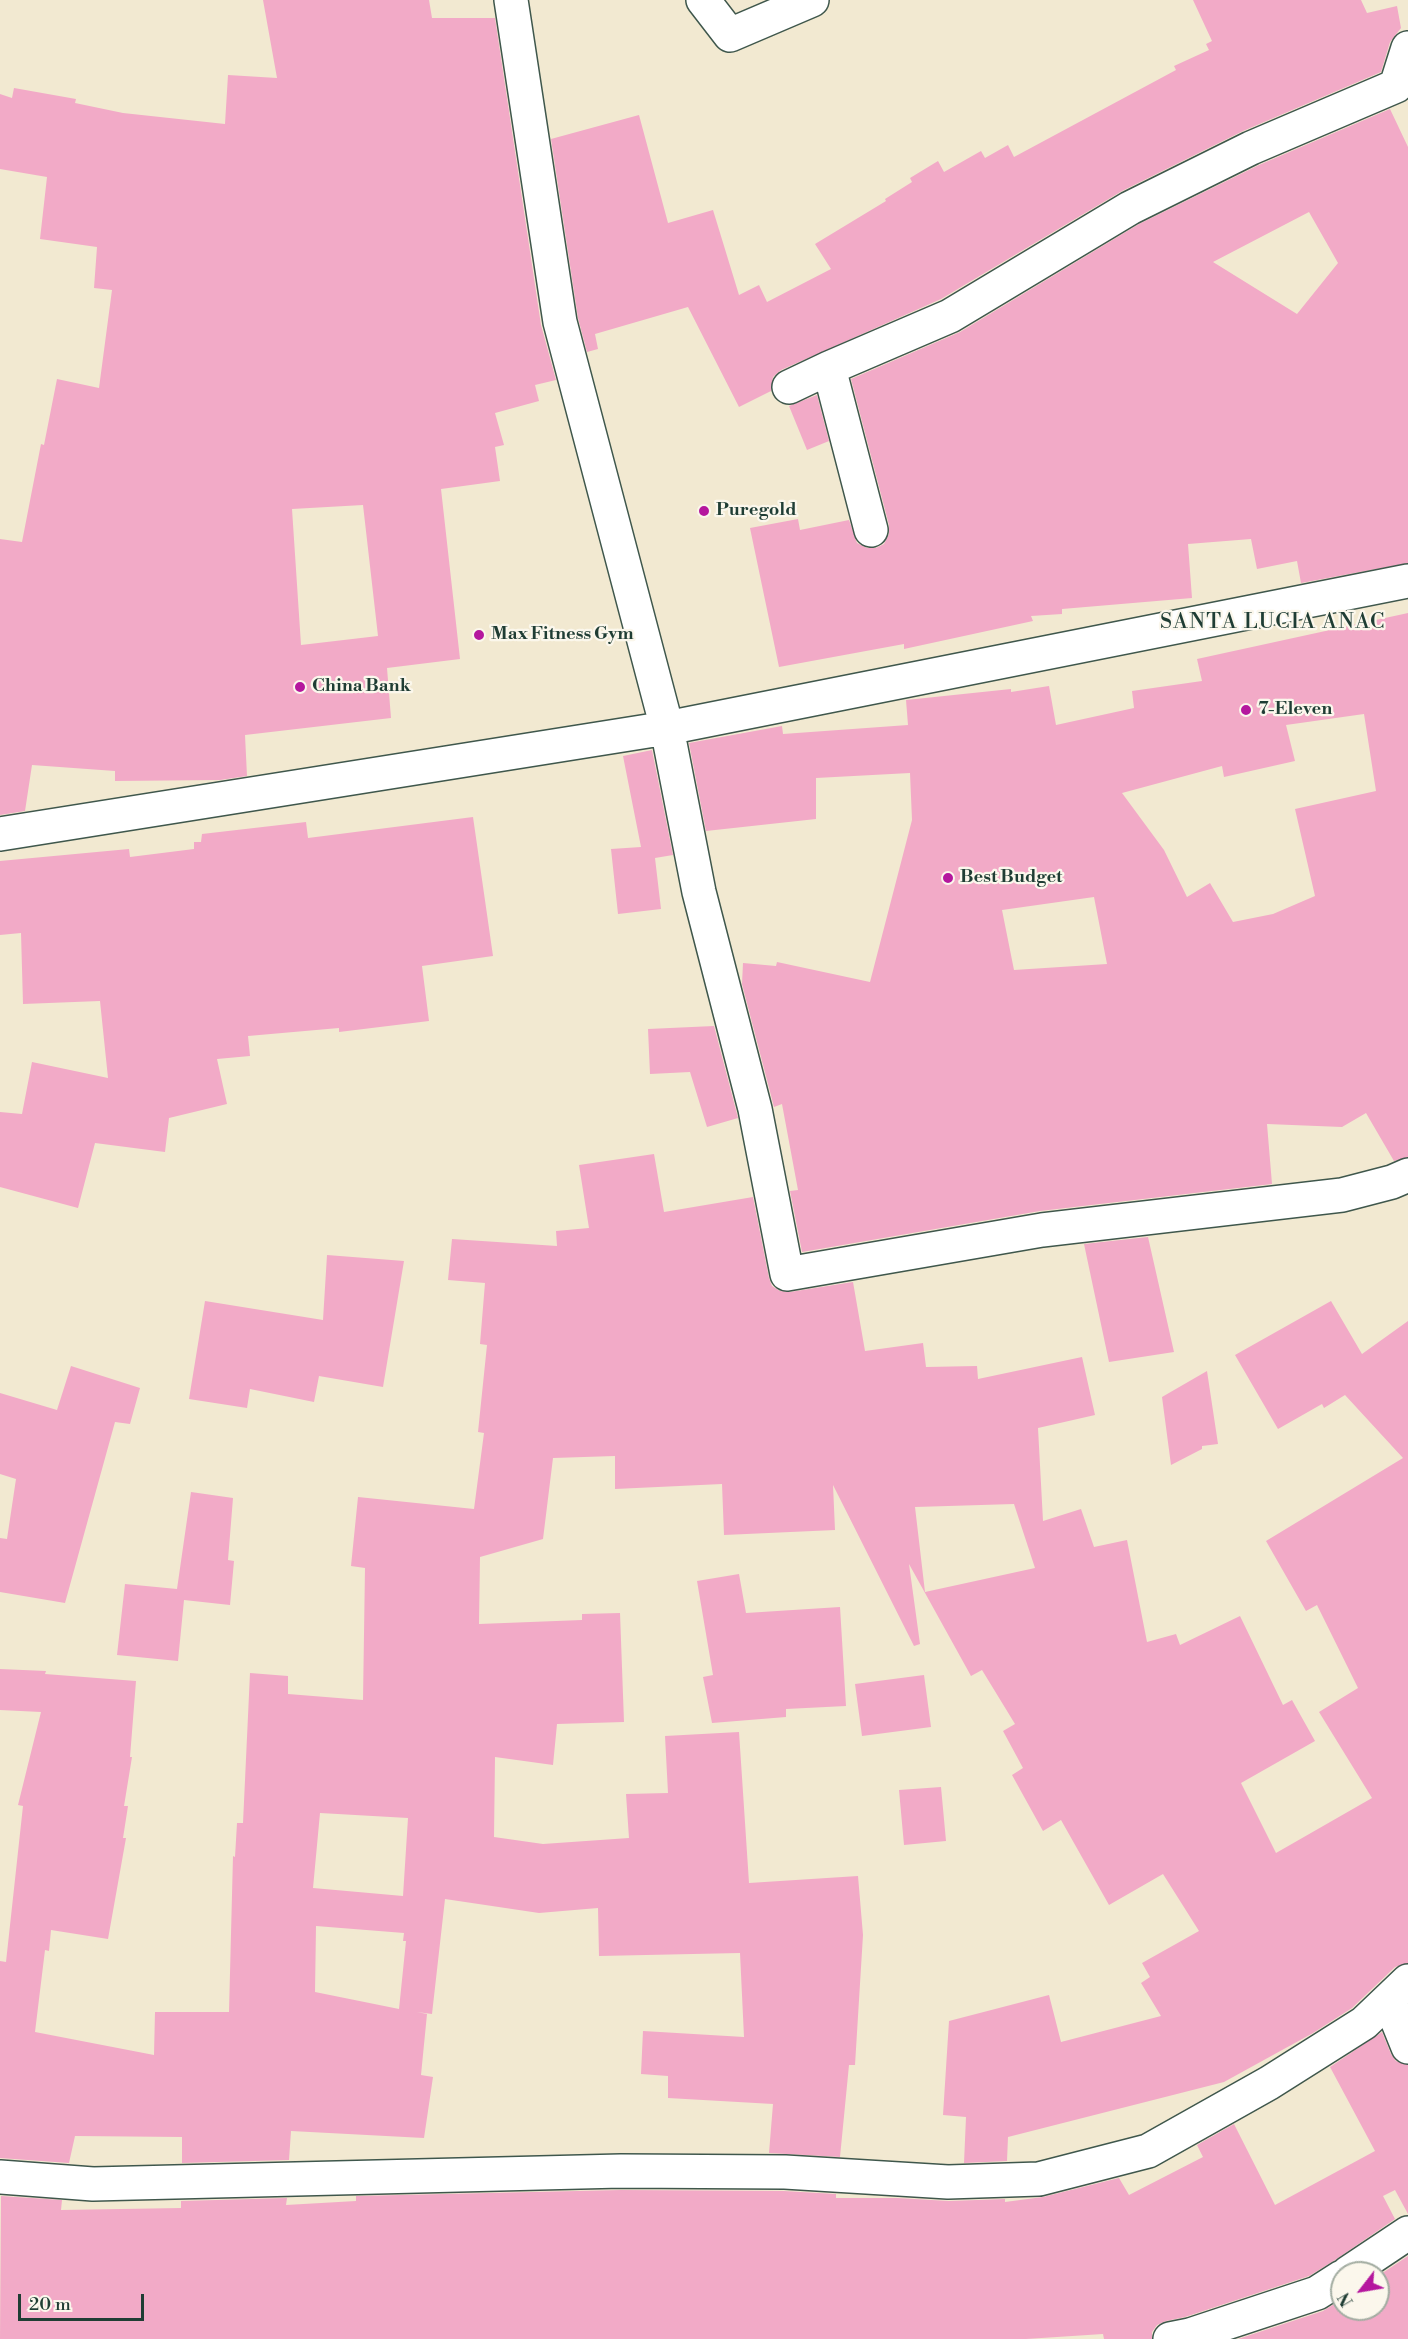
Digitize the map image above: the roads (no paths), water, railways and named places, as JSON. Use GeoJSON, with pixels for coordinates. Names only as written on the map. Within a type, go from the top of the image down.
{"type":"FeatureCollection","features":[{"type":"Feature","properties":{"kind":"street"},"geometry":{"type":"LineString","coordinates":[[511,0],[560,322],[667,728],[699,892],[755,1109],[787,1274],[1042,1230],[1342,1196],[1392,1182],[1408,1175]]}},
{"type":"Feature","properties":{"kind":"street"},"geometry":{"type":"LineString","coordinates":[[703,0],[730,35],[812,0]]}},
{"type":"Feature","properties":{"kind":"street"},"geometry":{"type":"LineString","coordinates":[[789,387],[950,316],[1140,203],[1251,148],[1396,86],[1408,48]]}},
{"type":"Feature","properties":{"kind":"street"},"geometry":{"type":"LineString","coordinates":[[829,368],[871,530]]}},
{"type":"Feature","properties":{"kind":"street"},"geometry":{"type":"LineString","coordinates":[[0,834],[667,728],[1408,582]]}},
{"type":"Feature","properties":{"kind":"street"},"geometry":{"type":"LineString","coordinates":[[1398,1991],[1408,2047]]}},
{"type":"Feature","properties":{"kind":"street"},"geometry":{"type":"LineString","coordinates":[[0,2177],[93,2184],[633,2171],[785,2172],[948,2182],[1039,2179],[1148,2151],[1278,2077],[1364,2023],[1398,1991]]}},
{"type":"Feature","properties":{"kind":"street"},"geometry":{"type":"LineString","coordinates":[[1366,2261],[1408,2233]]}},
{"type":"Feature","properties":{"kind":"street"},"geometry":{"type":"LineString","coordinates":[[1170,2339],[1317,2293],[1330,2285]]}},
{"type":"Feature","properties":{"kind":"place","name":"Puregold"},"geometry":{"type":"Point","coordinates":[704,511]}},
{"type":"Feature","properties":{"kind":"place","name":"Max Fitness Gym"},"geometry":{"type":"Point","coordinates":[479,635]}},
{"type":"Feature","properties":{"kind":"place","name":"China Bank"},"geometry":{"type":"Point","coordinates":[300,687]}},
{"type":"Feature","properties":{"kind":"place","name":"7-Eleven"},"geometry":{"type":"Point","coordinates":[1246,710]}},
{"type":"Feature","properties":{"kind":"place","name":"Best Budget"},"geometry":{"type":"Point","coordinates":[948,878]}},
{"type":"Feature","properties":{"kind":"district","name":"SANTA LUCIA ANAC"},"geometry":{"type":"Point","coordinates":[1273,623]}}]}
